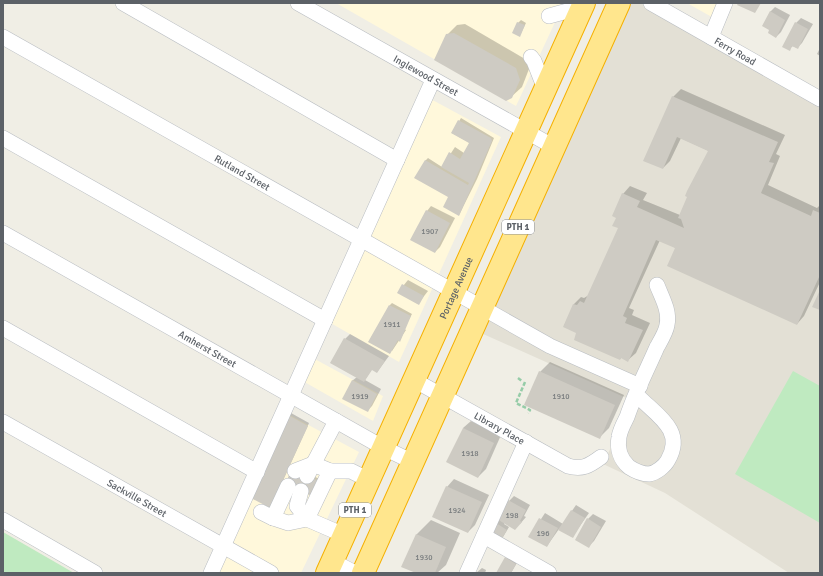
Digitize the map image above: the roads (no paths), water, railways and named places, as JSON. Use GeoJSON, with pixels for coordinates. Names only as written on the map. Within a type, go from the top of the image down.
{"type":"FeatureCollection","features":[{"type":"Feature","properties":{"kind":"highway","name":"PTH 1"},"geometry":{"type":"LineString","coordinates":[[363,573],[619,3]]}},
{"type":"Feature","properties":{"kind":"highway","name":"Portage Avenue"},"geometry":{"type":"LineString","coordinates":[[330,567],[583,5]]}},
{"type":"Feature","properties":{"kind":"street"},"geometry":{"type":"LineString","coordinates":[[123,3],[397,160]]}},
{"type":"Feature","properties":{"kind":"street","name":"Inglewood Street"},"geometry":{"type":"LineString","coordinates":[[298,3],[554,147]]}},
{"type":"Feature","properties":{"kind":"street","name":"Ferry Road"},"geometry":{"type":"LineString","coordinates":[[651,3],[820,98]]}},
{"type":"Feature","properties":{"kind":"street"},"geometry":{"type":"LineString","coordinates":[[710,36],[725,3]]}},
{"type":"Feature","properties":{"kind":"street"},"geometry":{"type":"LineString","coordinates":[[549,16],[583,5]]}},
{"type":"Feature","properties":{"kind":"street","name":"Rutland Street"},"geometry":{"type":"LineString","coordinates":[[3,37],[550,346],[638,390]]}},
{"type":"Feature","properties":{"kind":"street"},"geometry":{"type":"LineString","coordinates":[[531,57],[545,89]]}},
{"type":"Feature","properties":{"kind":"street"},"geometry":{"type":"LineString","coordinates":[[211,573],[433,80]]}},
{"type":"Feature","properties":{"kind":"street"},"geometry":{"type":"LineString","coordinates":[[3,138],[325,320]]}},
{"type":"Feature","properties":{"kind":"street","name":"Amherst Street"},"geometry":{"type":"LineString","coordinates":[[3,234],[384,448],[413,462]]}},
{"type":"Feature","properties":{"kind":"street"},"geometry":{"type":"LineString","coordinates":[[638,390],[662,418],[674,437],[674,446],[666,464],[650,474],[641,473],[624,463],[619,453],[619,437],[638,390],[667,326],[668,313],[657,285]]}},
{"type":"Feature","properties":{"kind":"street"},"geometry":{"type":"LineString","coordinates":[[3,328],[257,472]]}},
{"type":"Feature","properties":{"kind":"street","name":"Library Place"},"geometry":{"type":"LineString","coordinates":[[414,380],[568,466],[579,469],[587,467],[601,457]]}},
{"type":"Feature","properties":{"kind":"street"},"geometry":{"type":"LineString","coordinates":[[336,421],[305,470],[351,472],[369,480]]}},
{"type":"Feature","properties":{"kind":"street","name":"Sackville Street"},"geometry":{"type":"LineString","coordinates":[[3,422],[271,573]]}},
{"type":"Feature","properties":{"kind":"street"},"geometry":{"type":"LineString","coordinates":[[467,573],[526,442]]}},
{"type":"Feature","properties":{"kind":"street"},"geometry":{"type":"LineString","coordinates":[[307,519],[330,470]]}},
{"type":"Feature","properties":{"kind":"street"},"geometry":{"type":"LineString","coordinates":[[307,519],[288,523],[267,515],[295,489],[297,506],[307,519],[344,536]]}},
{"type":"Feature","properties":{"kind":"street"},"geometry":{"type":"LineString","coordinates":[[3,520],[95,573]]}},
{"type":"Feature","properties":{"kind":"street"},"geometry":{"type":"LineString","coordinates":[[484,536],[549,573]]}},
{"type":"Feature","properties":{"kind":"street"},"geometry":{"type":"LineString","coordinates":[[330,567],[355,573]]}}]}
